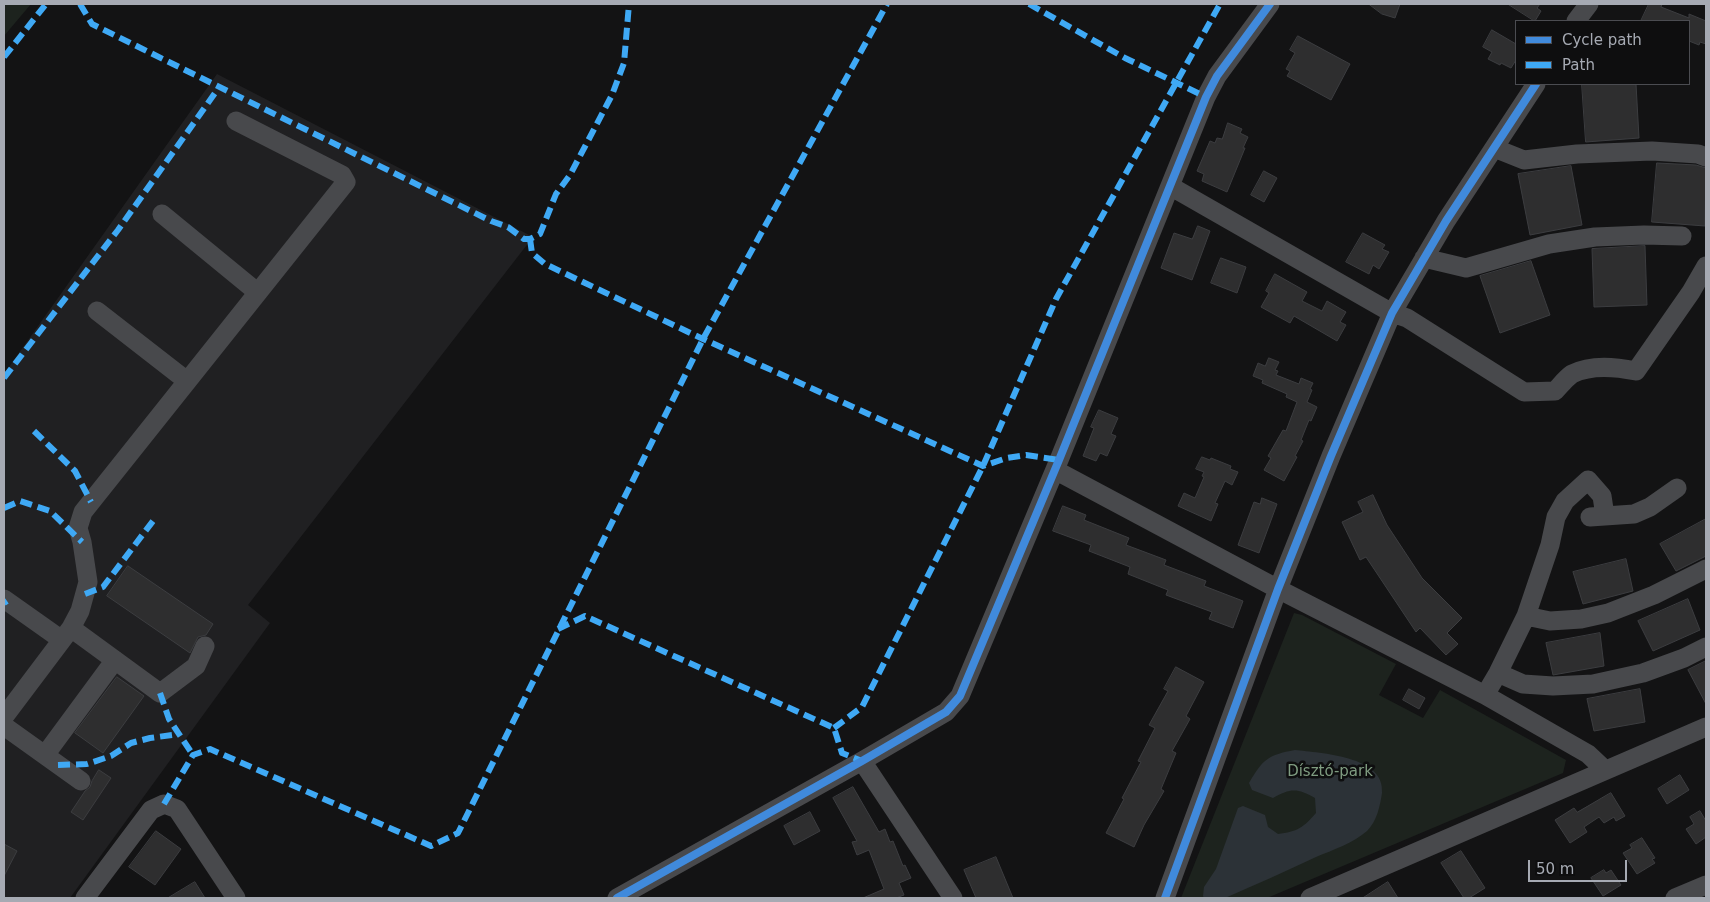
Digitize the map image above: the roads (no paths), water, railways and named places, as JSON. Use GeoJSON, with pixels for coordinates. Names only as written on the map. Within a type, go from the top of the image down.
{"type":"FeatureCollection","features":[{"type":"Feature","properties":{"kind":"street"},"geometry":{"type":"LineString","coordinates":[[618,898],[946,712],[960,696],[1055,470],[1206,97],[1217,76],[1270,4]]}},
{"type":"Feature","properties":{"kind":"street"},"geometry":{"type":"LineString","coordinates":[[1577,20],[1589,4]]}},
{"type":"Feature","properties":{"kind":"street"},"geometry":{"type":"LineString","coordinates":[[1165,898],[1278,590],[1331,456],[1392,313],[1446,221],[1535,85]]}},
{"type":"Feature","properties":{"kind":"street"},"geometry":{"type":"LineString","coordinates":[[4,717],[67,634],[80,611],[88,582],[78,528],[83,512],[346,182],[342,175],[236,122]]}},
{"type":"Feature","properties":{"kind":"street"},"geometry":{"type":"LineString","coordinates":[[1494,148],[1524,160],[1577,154],[1652,151],[1698,154],[1706,157]]}},
{"type":"Feature","properties":{"kind":"street"},"geometry":{"type":"LineString","coordinates":[[1170,186],[1392,313],[1407,318],[1524,392],[1555,391],[1571,375],[1590,368],[1618,368],[1636,371],[1691,292],[1706,266]]}},
{"type":"Feature","properties":{"kind":"street"},"geometry":{"type":"LineString","coordinates":[[162,214],[258,292]]}},
{"type":"Feature","properties":{"kind":"street"},"geometry":{"type":"LineString","coordinates":[[1424,258],[1466,268],[1549,244],[1594,237],[1682,236]]}},
{"type":"Feature","properties":{"kind":"street"},"geometry":{"type":"LineString","coordinates":[[96,311],[187,381]]}},
{"type":"Feature","properties":{"kind":"street"},"geometry":{"type":"LineString","coordinates":[[1055,470],[1278,590],[1485,695],[1588,754],[1605,770]]}},
{"type":"Feature","properties":{"kind":"street"},"geometry":{"type":"LineString","coordinates":[[1485,695],[1526,616],[1550,546],[1556,516],[1565,501],[1588,480],[1602,496],[1597,517],[1634,514],[1650,507],[1677,488]]}},
{"type":"Feature","properties":{"kind":"street"},"geometry":{"type":"LineString","coordinates":[[1526,616],[1550,621],[1581,619],[1608,613],[1654,595],[1706,569]]}},
{"type":"Feature","properties":{"kind":"street"},"geometry":{"type":"LineString","coordinates":[[4,599],[115,660],[160,693],[196,666],[205,646]]}},
{"type":"Feature","properties":{"kind":"street"},"geometry":{"type":"LineString","coordinates":[[1498,673],[1523,684],[1554,686],[1593,684],[1643,673],[1684,658],[1706,647]]}},
{"type":"Feature","properties":{"kind":"street"},"geometry":{"type":"LineString","coordinates":[[45,755],[115,660]]}},
{"type":"Feature","properties":{"kind":"street"},"geometry":{"type":"LineString","coordinates":[[4,726],[81,781]]}},
{"type":"Feature","properties":{"kind":"street"},"geometry":{"type":"LineString","coordinates":[[1310,898],[1706,727]]}},
{"type":"Feature","properties":{"kind":"street"},"geometry":{"type":"LineString","coordinates":[[862,761],[953,898]]}},
{"type":"Feature","properties":{"kind":"street"},"geometry":{"type":"LineString","coordinates":[[85,898],[152,810],[164,804],[177,809],[236,898]]}},
{"type":"Feature","properties":{"kind":"street"},"geometry":{"type":"LineString","coordinates":[[1675,898],[1706,884]]}},
{"type":"Feature","properties":{"kind":"park label","name":"Dísztó-park"},"geometry":{"type":"Point","coordinates":[1330,772]}}]}
